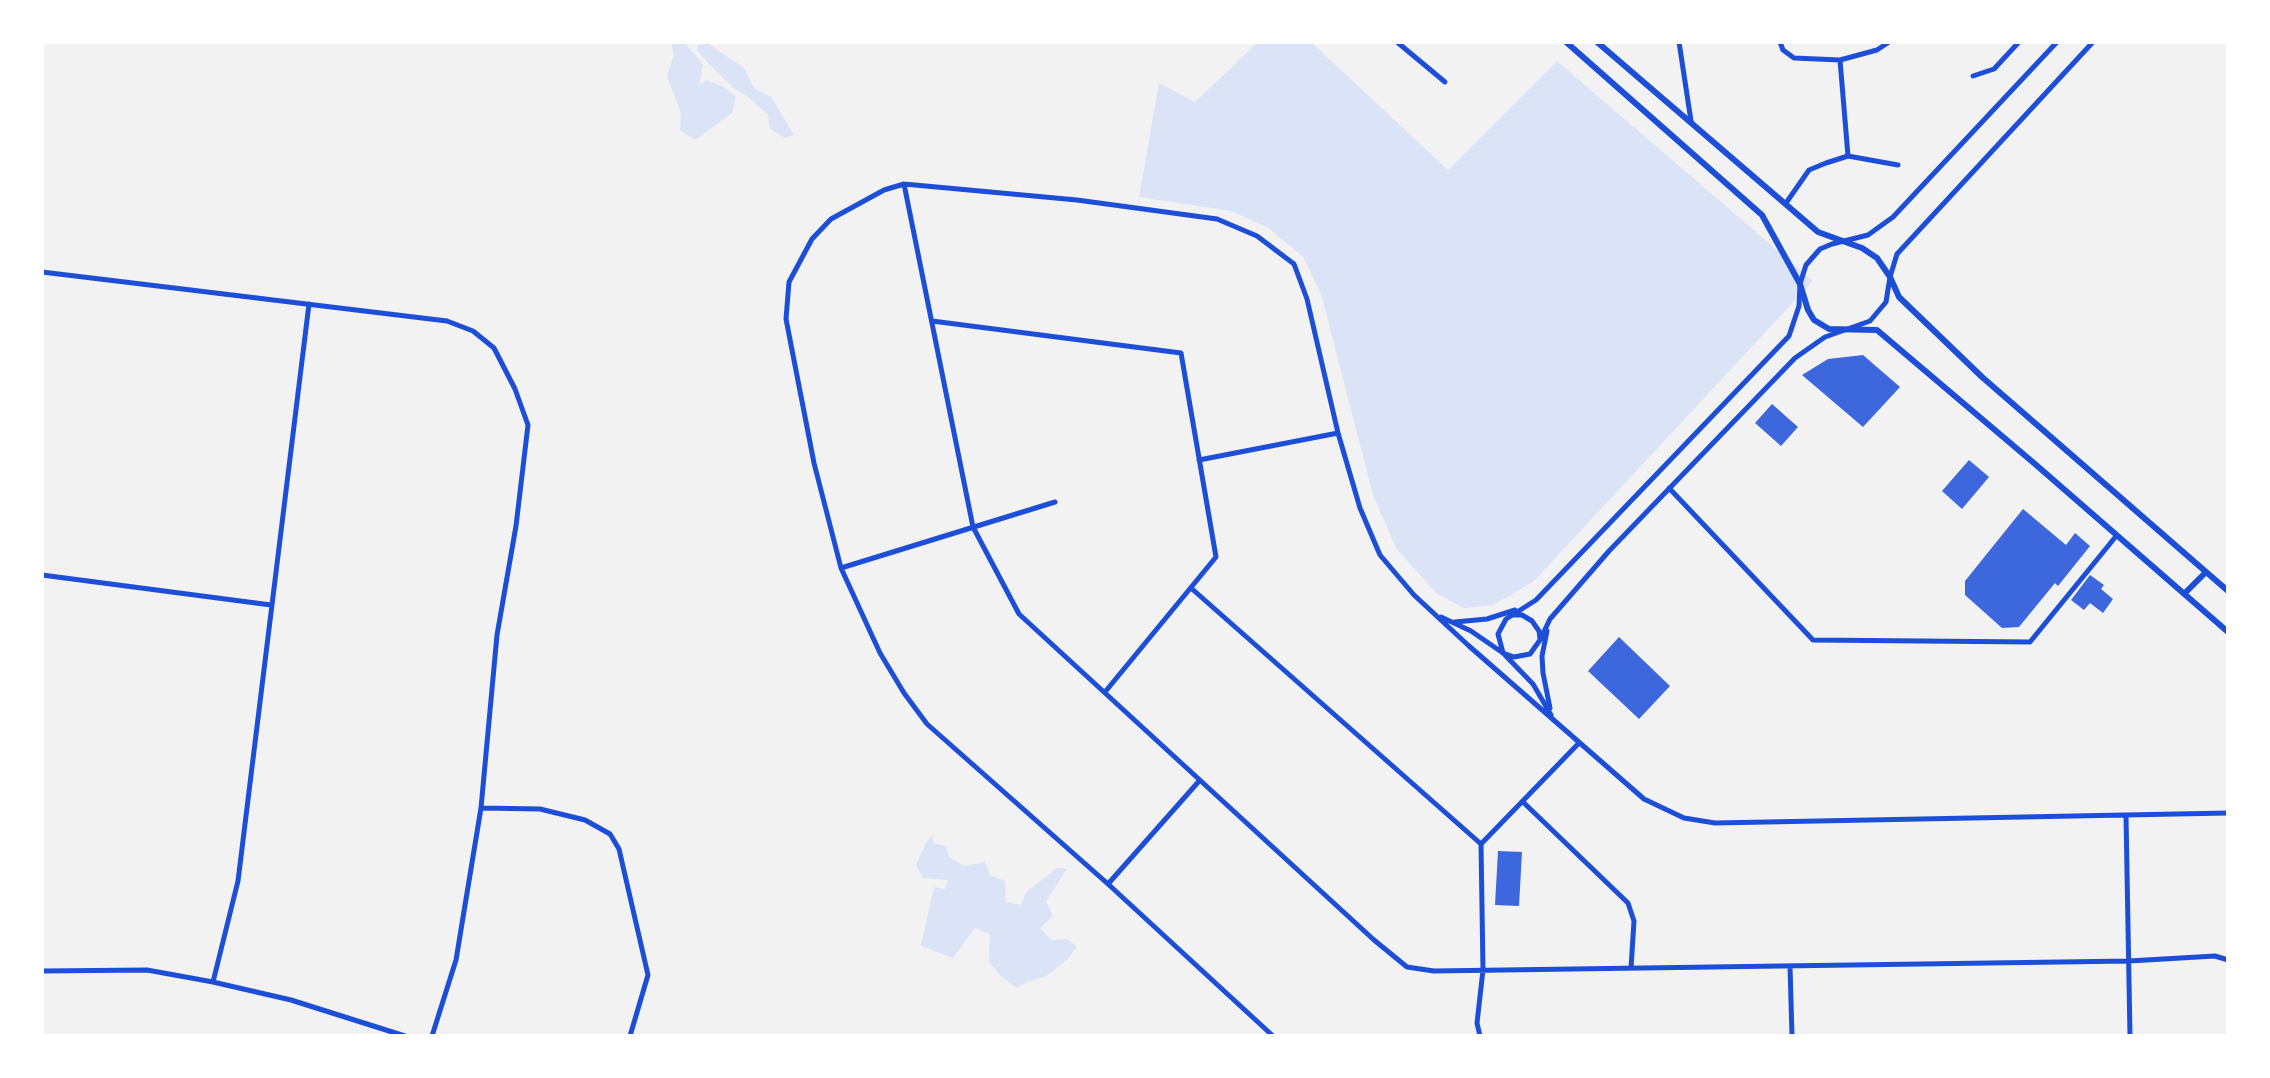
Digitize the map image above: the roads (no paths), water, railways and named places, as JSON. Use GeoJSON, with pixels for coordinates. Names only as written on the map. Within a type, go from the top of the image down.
{"type":"FeatureCollection","features":[{"type":"Feature","properties":{"kind":"street"},"geometry":{"type":"LineString","coordinates":[[1397,42],[1445,82]]}},
{"type":"Feature","properties":{"kind":"street"},"geometry":{"type":"LineString","coordinates":[[1566,42],[1762,215],[1800,284],[1814,320],[1829,329],[1877,330],[2228,632]]}},
{"type":"Feature","properties":{"kind":"street"},"geometry":{"type":"LineString","coordinates":[[1597,42],[1818,232],[1862,248],[1877,258],[1899,297],[1982,377],[2228,591]]}},
{"type":"Feature","properties":{"kind":"street"},"geometry":{"type":"LineString","coordinates":[[1679,42],[1691,121]]}},
{"type":"Feature","properties":{"kind":"street"},"geometry":{"type":"LineString","coordinates":[[1780,42],[1783,50],[1794,58],[1840,60],[1877,50],[1889,42]]}},
{"type":"Feature","properties":{"kind":"street"},"geometry":{"type":"LineString","coordinates":[[1973,76],[1994,69],[2019,42]]}},
{"type":"Feature","properties":{"kind":"street"},"geometry":{"type":"LineString","coordinates":[[1435,614],[1456,622],[1487,619],[1536,600],[1789,336],[1799,306],[1800,284],[1806,265],[1820,249],[1868,235],[1893,217],[2057,42]]}},
{"type":"Feature","properties":{"kind":"street"},"geometry":{"type":"LineString","coordinates":[[1503,653],[1514,657],[1530,654],[1550,619],[1609,551],[1795,358],[1825,337],[1870,321],[1886,302],[1897,254],[2093,42]]}},
{"type":"Feature","properties":{"kind":"street"},"geometry":{"type":"LineString","coordinates":[[1840,60],[1848,156]]}},
{"type":"Feature","properties":{"kind":"street"},"geometry":{"type":"LineString","coordinates":[[1786,203],[1809,170],[1848,156],[1898,165]]}},
{"type":"Feature","properties":{"kind":"street"},"geometry":{"type":"LineString","coordinates":[[904,184],[973,527],[1019,614],[1407,967],[1434,971],[2129,961],[2215,956],[2228,960]]}},
{"type":"Feature","properties":{"kind":"street"},"geometry":{"type":"LineString","coordinates":[[1273,1036],[927,724],[880,653],[841,568],[814,463],[786,319],[789,282],[812,239],[831,219],[884,190],[904,184],[1077,200],[1217,219],[1257,236],[1294,264],[1307,299],[1338,433],[1360,508],[1380,555],[1414,595],[1579,743],[1644,799],[1684,818],[1715,823],[2228,813]]}},
{"type":"Feature","properties":{"kind":"street"},"geometry":{"type":"LineString","coordinates":[[42,272],[447,321],[473,331],[494,348],[515,389],[528,425],[516,526],[497,635],[481,808],[456,960],[432,1036]]}},
{"type":"Feature","properties":{"kind":"street"},"geometry":{"type":"LineString","coordinates":[[213,982],[238,881],[309,304]]}},
{"type":"Feature","properties":{"kind":"street"},"geometry":{"type":"LineString","coordinates":[[932,321],[1181,353],[1216,557],[1105,692]]}},
{"type":"Feature","properties":{"kind":"street"},"geometry":{"type":"LineString","coordinates":[[1199,460],[1338,433]]}},
{"type":"Feature","properties":{"kind":"street"},"geometry":{"type":"LineString","coordinates":[[1669,488],[1813,640],[2030,642],[2117,535]]}},
{"type":"Feature","properties":{"kind":"street"},"geometry":{"type":"LineString","coordinates":[[841,568],[1055,502]]}},
{"type":"Feature","properties":{"kind":"street"},"geometry":{"type":"LineString","coordinates":[[2184,594],[2206,572]]}},
{"type":"Feature","properties":{"kind":"street"},"geometry":{"type":"LineString","coordinates":[[42,575],[271,605]]}},
{"type":"Feature","properties":{"kind":"street"},"geometry":{"type":"LineString","coordinates":[[1191,588],[1481,844]]}},
{"type":"Feature","properties":{"kind":"street"},"geometry":{"type":"LineString","coordinates":[[1503,653],[1498,634],[1506,619],[1522,607]]}},
{"type":"Feature","properties":{"kind":"street"},"geometry":{"type":"LineString","coordinates":[[1435,614],[1471,631],[1503,653],[1533,684],[1553,719]]}},
{"type":"Feature","properties":{"kind":"street"},"geometry":{"type":"LineString","coordinates":[[1511,615],[1522,615],[1532,621],[1539,631],[1540,640]]}},
{"type":"Feature","properties":{"kind":"street"},"geometry":{"type":"LineString","coordinates":[[1550,619],[1542,664],[1553,719]]}},
{"type":"Feature","properties":{"kind":"street"},"geometry":{"type":"LineString","coordinates":[[1480,1036],[1477,1023],[1483,970],[1481,844],[1579,743]]}},
{"type":"Feature","properties":{"kind":"street"},"geometry":{"type":"LineString","coordinates":[[1108,884],[1200,780]]}},
{"type":"Feature","properties":{"kind":"street"},"geometry":{"type":"LineString","coordinates":[[1523,802],[1628,903],[1634,921],[1631,968]]}},
{"type":"Feature","properties":{"kind":"street"},"geometry":{"type":"LineString","coordinates":[[481,808],[540,809],[585,820],[610,834],[619,849],[648,975],[630,1036]]}},
{"type":"Feature","properties":{"kind":"street"},"geometry":{"type":"LineString","coordinates":[[2126,816],[2130,1036]]}},
{"type":"Feature","properties":{"kind":"street"},"geometry":{"type":"LineString","coordinates":[[1790,966],[1792,1036]]}},
{"type":"Feature","properties":{"kind":"street"},"geometry":{"type":"LineString","coordinates":[[42,971],[147,970],[291,1000],[405,1036]]}}]}
